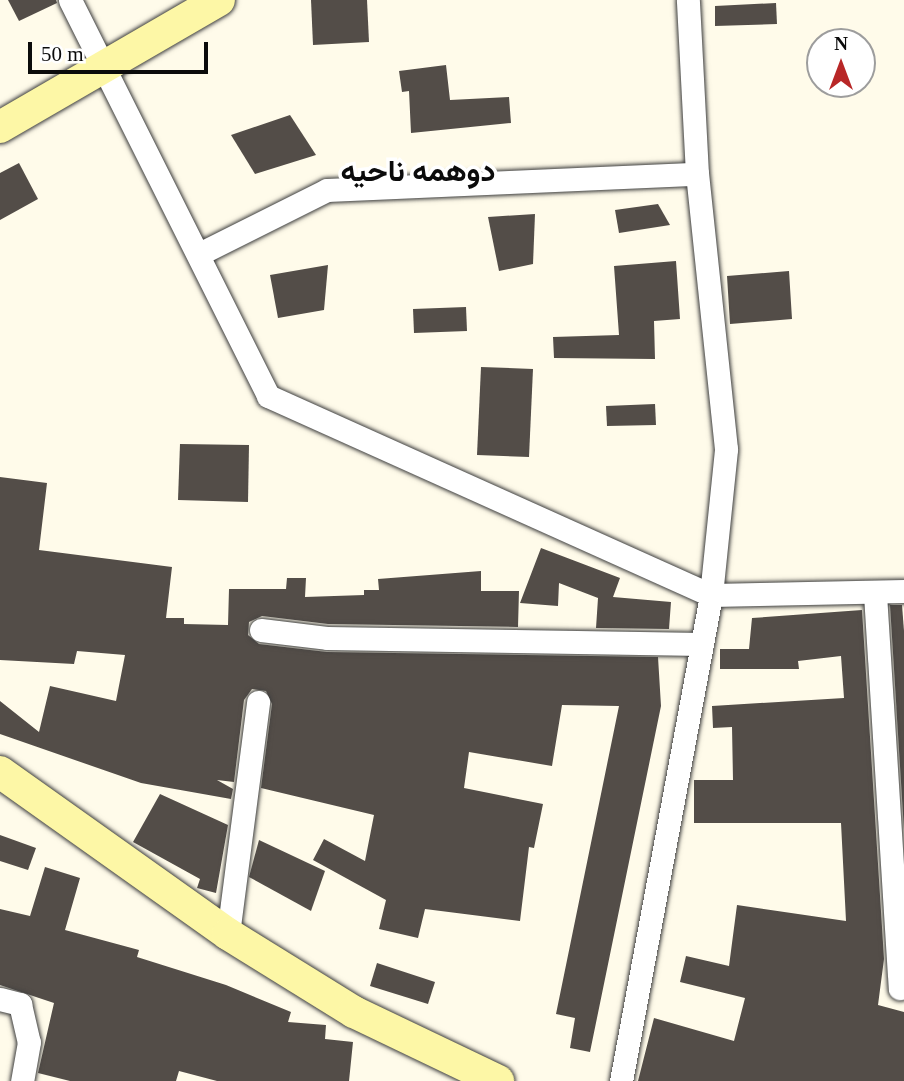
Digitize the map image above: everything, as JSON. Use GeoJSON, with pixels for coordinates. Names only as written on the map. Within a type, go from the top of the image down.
{"type":"FeatureCollection","features":[{"type":"Feature","properties":{"kind":"main road"},"geometry":{"type":"LineString","coordinates":[[0,127],[109,69],[219,0]]}},
{"type":"Feature","properties":{"kind":"main road"},"geometry":{"type":"LineString","coordinates":[[0,772],[228,934],[354,1012],[498,1081]]}},
{"type":"Feature","properties":{"kind":"street"},"geometry":{"type":"LineString","coordinates":[[70,0],[109,69],[268,397],[711,595],[875,594],[904,591]]}},
{"type":"Feature","properties":{"kind":"street"},"geometry":{"type":"LineString","coordinates":[[621,1081],[711,595],[726,449],[696,174],[688,0]]}},
{"type":"Feature","properties":{"kind":"street"},"geometry":{"type":"LineString","coordinates":[[199,254],[327,190],[696,174]]}},
{"type":"Feature","properties":{"kind":"street"},"geometry":{"type":"LineString","coordinates":[[875,594],[901,988]]}},
{"type":"Feature","properties":{"kind":"street"},"geometry":{"type":"LineString","coordinates":[[261,630],[327,638],[702,644]]}},
{"type":"Feature","properties":{"kind":"street"},"geometry":{"type":"LineString","coordinates":[[228,934],[258,702]]}},
{"type":"Feature","properties":{"kind":"street"},"geometry":{"type":"LineString","coordinates":[[0,999],[20,1004],[29,1042],[22,1081]]}},
{"type":"Feature","properties":{"kind":"building"},"geometry":{"type":"Polygon","coordinates":[[[8,0],[56,0],[57,3],[19,21],[8,0]]]}},
{"type":"Feature","properties":{"kind":"building"},"geometry":{"type":"Polygon","coordinates":[[[311,0],[367,0],[369,42],[313,45],[311,0]]]}},
{"type":"Feature","properties":{"kind":"building"},"geometry":{"type":"Polygon","coordinates":[[[776,3],[777,24],[715,26],[715,6],[776,3]]]}},
{"type":"Feature","properties":{"kind":"building"},"geometry":{"type":"Polygon","coordinates":[[[446,65],[450,100],[509,97],[511,123],[411,133],[409,91],[402,92],[399,71],[446,65]]]}},
{"type":"Feature","properties":{"kind":"building"},"geometry":{"type":"Polygon","coordinates":[[[290,115],[316,155],[255,174],[231,135],[290,115]]]}},
{"type":"Feature","properties":{"kind":"building"},"geometry":{"type":"Polygon","coordinates":[[[19,163],[38,199],[0,220],[0,173],[19,163]]]}},
{"type":"Feature","properties":{"kind":"building"},"geometry":{"type":"Polygon","coordinates":[[[658,204],[670,225],[619,233],[615,210],[658,204]]]}},
{"type":"Feature","properties":{"kind":"building"},"geometry":{"type":"Polygon","coordinates":[[[535,214],[533,264],[499,271],[488,217],[535,214]]]}},
{"type":"Feature","properties":{"kind":"building"},"geometry":{"type":"Polygon","coordinates":[[[676,261],[680,319],[654,321],[655,359],[554,358],[553,337],[619,335],[614,266],[676,261]]]}},
{"type":"Feature","properties":{"kind":"building"},"geometry":{"type":"Polygon","coordinates":[[[328,265],[324,310],[278,318],[270,275],[328,265]]]}},
{"type":"Feature","properties":{"kind":"building"},"geometry":{"type":"Polygon","coordinates":[[[789,271],[792,319],[730,324],[727,276],[789,271]]]}},
{"type":"Feature","properties":{"kind":"building"},"geometry":{"type":"Polygon","coordinates":[[[466,307],[467,331],[414,333],[413,309],[466,307]]]}},
{"type":"Feature","properties":{"kind":"building"},"geometry":{"type":"Polygon","coordinates":[[[481,367],[533,369],[529,457],[477,455],[481,367]]]}},
{"type":"Feature","properties":{"kind":"building"},"geometry":{"type":"Polygon","coordinates":[[[655,404],[656,425],[607,426],[606,406],[655,404]]]}},
{"type":"Feature","properties":{"kind":"building"},"geometry":{"type":"Polygon","coordinates":[[[180,444],[249,445],[248,502],[178,500],[180,444]]]}},
{"type":"Feature","properties":{"kind":"building"},"geometry":{"type":"Polygon","coordinates":[[[0,477],[47,483],[39,550],[172,567],[166,618],[184,618],[184,624],[228,625],[229,589],[286,589],[287,578],[306,578],[305,597],[364,595],[364,590],[379,590],[378,579],[481,571],[481,591],[519,591],[518,627],[328,624],[262,616],[249,622],[248,635],[259,644],[327,652],[658,657],[661,706],[590,1052],[570,1048],[575,1018],[556,1014],[619,706],[562,705],[552,766],[469,752],[464,788],[543,804],[534,848],[529,847],[520,921],[425,909],[418,938],[379,929],[386,900],[313,860],[324,839],[365,861],[374,815],[261,788],[272,704],[266,691],[252,689],[244,700],[234,782],[217,780],[233,789],[231,799],[141,783],[0,734],[0,701],[39,732],[50,686],[116,701],[125,655],[77,651],[74,664],[0,660],[0,477]]]}},
{"type":"Feature","properties":{"kind":"building"},"geometry":{"type":"Polygon","coordinates":[[[541,548],[620,578],[613,597],[671,602],[669,629],[596,628],[598,598],[559,583],[558,606],[520,603],[541,548]]]}},
{"type":"Feature","properties":{"kind":"building"},"geometry":{"type":"Polygon","coordinates":[[[890,605],[902,605],[904,631],[904,830],[890,605]]]}},
{"type":"Feature","properties":{"kind":"building"},"geometry":{"type":"Polygon","coordinates":[[[862,610],[884,959],[878,1005],[904,1012],[904,1081],[638,1081],[654,1018],[734,1041],[745,998],[680,982],[686,956],[729,966],[737,905],[846,921],[841,823],[694,823],[694,780],[733,780],[732,727],[713,728],[712,706],[844,698],[841,656],[798,661],[799,669],[720,669],[720,649],[749,649],[752,618],[862,610]]]}},
{"type":"Feature","properties":{"kind":"building"},"geometry":{"type":"Polygon","coordinates":[[[160,794],[228,825],[216,893],[197,888],[200,879],[133,842],[160,794]]]}},
{"type":"Feature","properties":{"kind":"building"},"geometry":{"type":"Polygon","coordinates":[[[0,835],[36,848],[28,870],[0,861],[0,835]]]}},
{"type":"Feature","properties":{"kind":"building"},"geometry":{"type":"Polygon","coordinates":[[[259,840],[325,871],[311,911],[249,877],[259,840]]]}},
{"type":"Feature","properties":{"kind":"building"},"geometry":{"type":"Polygon","coordinates":[[[45,867],[80,878],[65,930],[139,950],[137,957],[226,985],[291,1012],[288,1022],[326,1025],[325,1039],[353,1042],[349,1081],[217,1081],[179,1071],[176,1081],[70,1081],[38,1073],[54,1003],[0,985],[0,909],[30,916],[45,867]]]}},
{"type":"Feature","properties":{"kind":"building"},"geometry":{"type":"Polygon","coordinates":[[[377,963],[435,982],[428,1004],[370,986],[377,963]]]}},
{"type":"Feature","properties":{"kind":"district","name":"دوهمه ناحیه"},"geometry":{"type":"Point","coordinates":[418,171]}}]}
